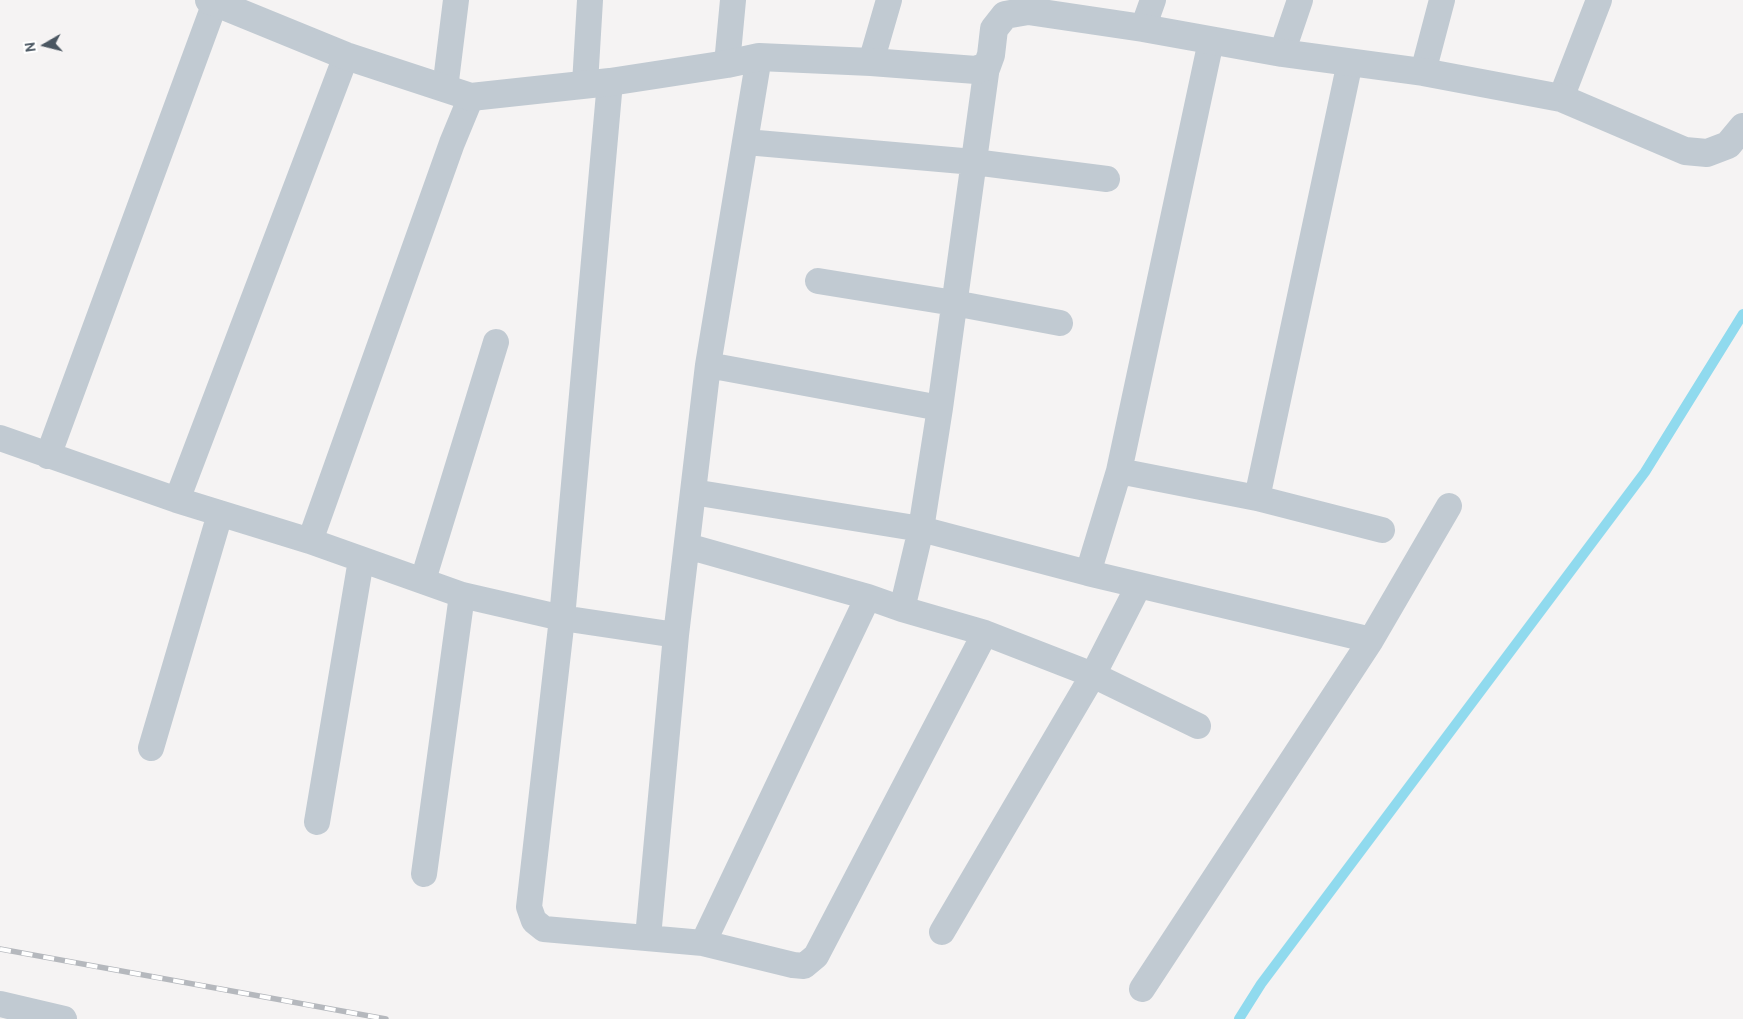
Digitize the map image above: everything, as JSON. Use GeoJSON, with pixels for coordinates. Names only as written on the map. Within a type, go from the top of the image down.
{"type":"FeatureCollection","features":[{"type":"Feature","properties":{"kind":"street"},"geometry":{"type":"LineString","coordinates":[[445,89],[456,0]]}},
{"type":"Feature","properties":{"kind":"street"},"geometry":{"type":"LineString","coordinates":[[590,0],[597,83],[562,618],[528,907],[534,921],[544,929],[703,943],[792,965],[804,966],[816,956],[985,633]]}},
{"type":"Feature","properties":{"kind":"street"},"geometry":{"type":"LineString","coordinates":[[727,64],[733,0]]}},
{"type":"Feature","properties":{"kind":"street"},"geometry":{"type":"LineString","coordinates":[[871,62],[889,0]]}},
{"type":"Feature","properties":{"kind":"street"},"geometry":{"type":"LineString","coordinates":[[1143,28],[1153,0]]}},
{"type":"Feature","properties":{"kind":"street"},"geometry":{"type":"LineString","coordinates":[[1282,53],[1300,0]]}},
{"type":"Feature","properties":{"kind":"street"},"geometry":{"type":"LineString","coordinates":[[1423,72],[1442,0]]}},
{"type":"Feature","properties":{"kind":"street"},"geometry":{"type":"LineString","coordinates":[[1561,98],[1599,0]]}},
{"type":"Feature","properties":{"kind":"street"},"geometry":{"type":"LineString","coordinates":[[48,456],[214,1],[346,56],[471,97],[597,83],[727,64],[759,57],[871,62],[976,70],[987,66]]}},
{"type":"Feature","properties":{"kind":"street"},"geometry":{"type":"LineString","coordinates":[[902,609],[921,529],[940,408],[987,66],[991,55],[994,29],[1007,7],[1143,28],[1282,53],[1423,72],[1561,98],[1685,151],[1707,152],[1728,145],[1743,127]]}},
{"type":"Feature","properties":{"kind":"street"},"geometry":{"type":"LineString","coordinates":[[1088,574],[1119,471],[1211,41]]}},
{"type":"Feature","properties":{"kind":"street"},"geometry":{"type":"LineString","coordinates":[[177,500],[346,56]]}},
{"type":"Feature","properties":{"kind":"street"},"geometry":{"type":"LineString","coordinates":[[648,938],[676,634],[708,366],[759,57]]}},
{"type":"Feature","properties":{"kind":"street"},"geometry":{"type":"LineString","coordinates":[[1257,498],[1350,62]]}},
{"type":"Feature","properties":{"kind":"street"},"geometry":{"type":"LineString","coordinates":[[310,541],[452,143],[471,97]]}},
{"type":"Feature","properties":{"kind":"street"},"geometry":{"type":"LineString","coordinates":[[746,142],[974,162],[1107,179]]}},
{"type":"Feature","properties":{"kind":"street"},"geometry":{"type":"LineString","coordinates":[[818,281],[954,302],[1060,323]]}},
{"type":"Feature","properties":{"kind":"street"},"geometry":{"type":"LineString","coordinates":[[423,580],[496,342]]}},
{"type":"Feature","properties":{"kind":"street"},"geometry":{"type":"LineString","coordinates":[[708,366],[940,408]]}},
{"type":"Feature","properties":{"kind":"street"},"geometry":{"type":"LineString","coordinates":[[0,438],[177,500],[310,541],[462,595],[562,618],[676,634]]}},
{"type":"Feature","properties":{"kind":"street"},"geometry":{"type":"LineString","coordinates":[[1119,471],[1257,498],[1382,530]]}},
{"type":"Feature","properties":{"kind":"street"},"geometry":{"type":"LineString","coordinates":[[693,492],[921,529],[1088,574],[1371,640]]}},
{"type":"Feature","properties":{"kind":"street"},"geometry":{"type":"LineString","coordinates":[[1142,989],[1371,640],[1449,506]]}},
{"type":"Feature","properties":{"kind":"street"},"geometry":{"type":"LineString","coordinates":[[151,748],[220,514]]}},
{"type":"Feature","properties":{"kind":"street"},"geometry":{"type":"LineString","coordinates":[[687,546],[868,597],[985,633],[1093,675],[1198,726]]}},
{"type":"Feature","properties":{"kind":"street"},"geometry":{"type":"LineString","coordinates":[[317,822],[361,560]]}},
{"type":"Feature","properties":{"kind":"street"},"geometry":{"type":"LineString","coordinates":[[942,932],[1093,675],[1139,585]]}},
{"type":"Feature","properties":{"kind":"street"},"geometry":{"type":"LineString","coordinates":[[424,874],[462,595]]}},
{"type":"Feature","properties":{"kind":"street"},"geometry":{"type":"LineString","coordinates":[[703,943],[868,597]]}},
{"type":"Feature","properties":{"kind":"street"},"geometry":{"type":"LineString","coordinates":[[0,1004],[64,1019]]}},
{"type":"Feature","properties":{"kind":"waterway"},"geometry":{"type":"LineString","coordinates":[[1239,1019],[1261,984],[1645,472],[1743,314]]}},
{"type":"Feature","properties":{"kind":"railway"},"geometry":{"type":"LineString","coordinates":[[0,949],[386,1019]]}}]}
